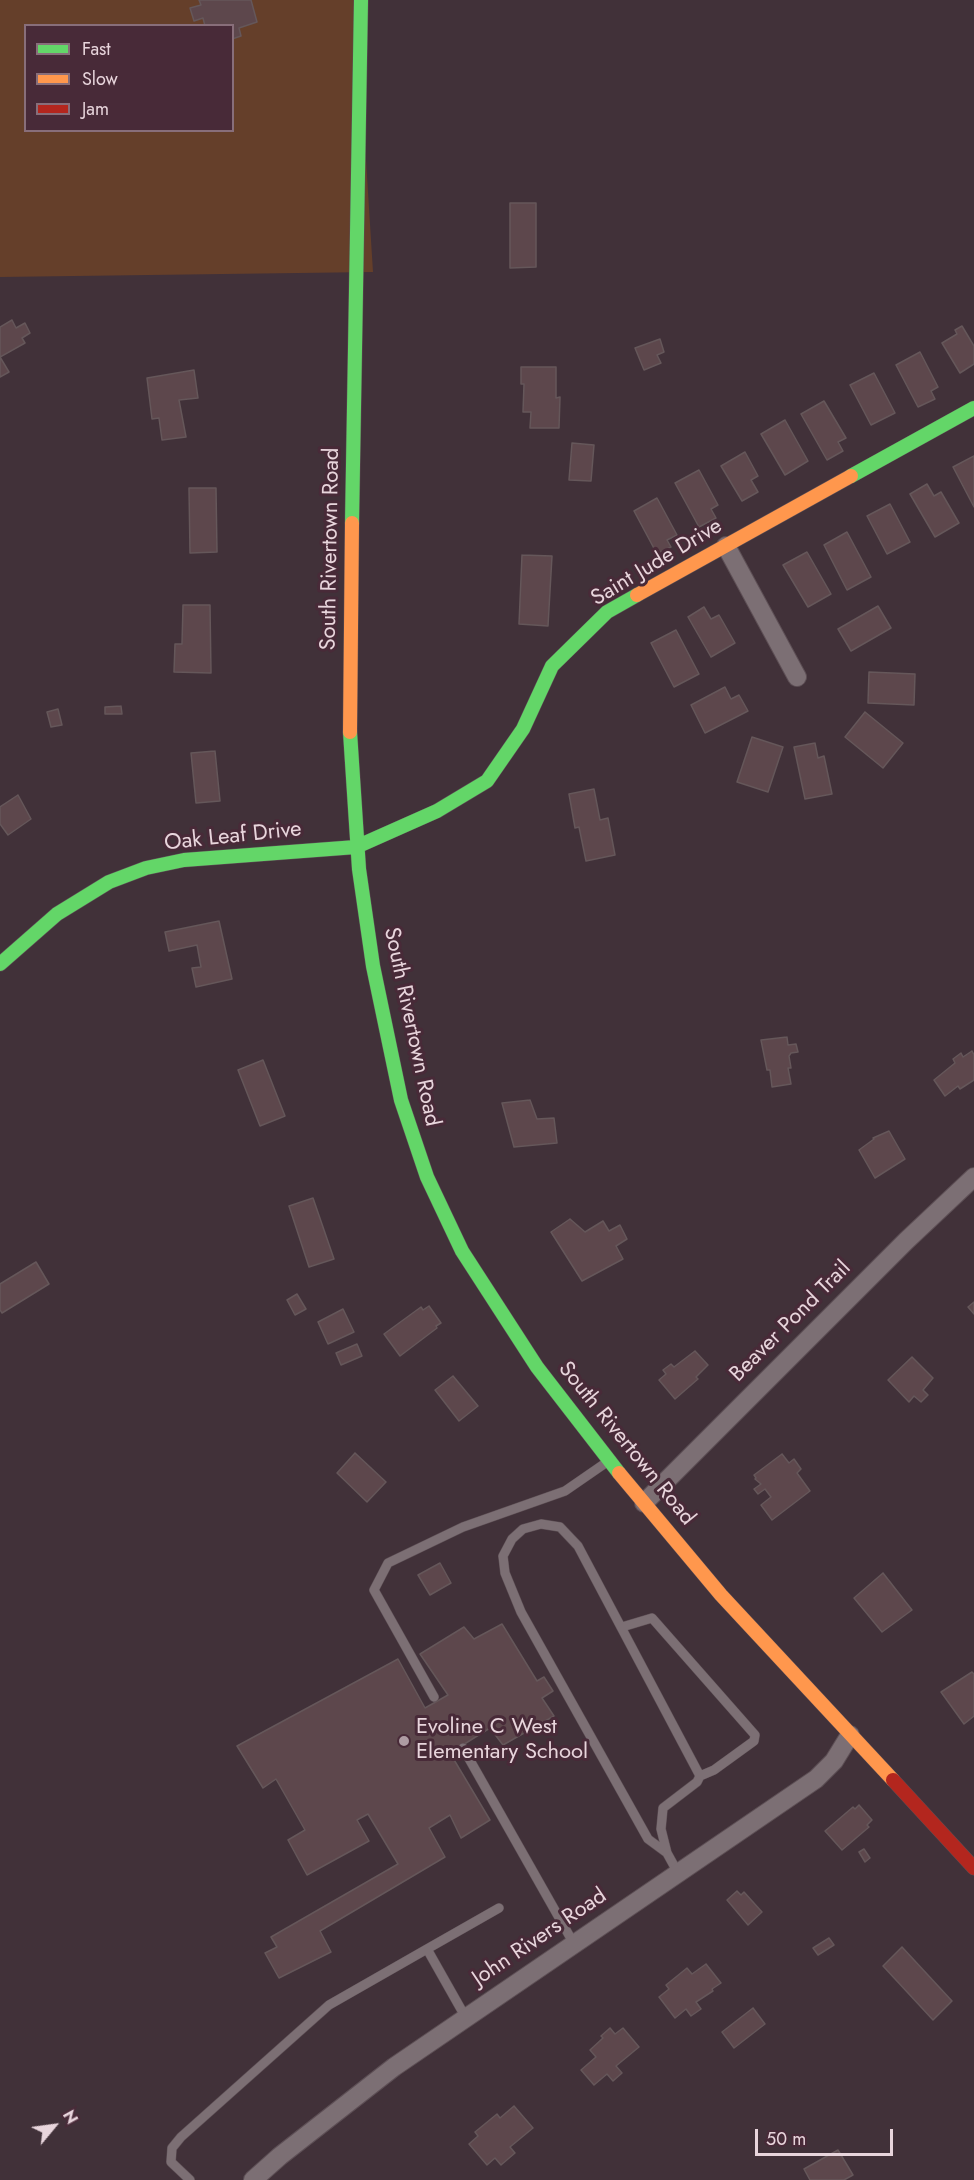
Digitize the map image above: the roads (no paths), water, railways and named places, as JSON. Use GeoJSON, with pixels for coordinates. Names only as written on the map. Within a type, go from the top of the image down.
{"type":"FeatureCollection","features":[{"type":"Feature","properties":{"kind":"main road","name":"South Rivertown Road"},"geometry":{"type":"LineString","coordinates":[[362,0],[352,480],[350,730],[356,847],[373,966],[401,1100],[427,1176],[462,1251],[537,1367],[609,1461],[721,1595],[974,1868]]}},
{"type":"Feature","properties":{"kind":"main road","name":"Saint Jude Drive"},"geometry":{"type":"LineString","coordinates":[[356,847],[437,811],[487,781],[523,729],[552,666],[607,612],[974,408]]}},
{"type":"Feature","properties":{"kind":"main road","name":"Oak Leaf Drive"},"geometry":{"type":"LineString","coordinates":[[0,964],[57,914],[110,882],[146,868],[184,860],[356,847]]}},
{"type":"Feature","properties":{"kind":"street"},"geometry":{"type":"LineString","coordinates":[[726,546],[797,677]]}},
{"type":"Feature","properties":{"kind":"street","name":"Beaver Pond Trail"},"geometry":{"type":"LineString","coordinates":[[644,1503],[906,1241],[974,1178]]}},
{"type":"Feature","properties":{"kind":"street","name":"John Rivers Road"},"geometry":{"type":"LineString","coordinates":[[253,2180],[280,2156],[394,2067],[816,1779],[834,1761],[850,1735]]}},
{"type":"Feature","properties":{"kind":"lane"},"geometry":{"type":"LineString","coordinates":[[434,1697],[374,1590],[388,1563],[463,1527],[565,1491],[609,1461]]}},
{"type":"Feature","properties":{"kind":"lane"},"geometry":{"type":"LineString","coordinates":[[667,1853],[648,1839],[520,1612],[505,1573],[503,1556],[512,1539],[523,1529],[541,1524],[560,1527],[578,1546],[700,1776]]}},
{"type":"Feature","properties":{"kind":"lane"},"geometry":{"type":"LineString","coordinates":[[621,1627],[652,1618],[755,1735],[754,1741],[714,1770],[700,1776],[697,1782],[663,1808],[662,1829],[667,1853],[678,1873]]}},
{"type":"Feature","properties":{"kind":"lane"},"geometry":{"type":"LineString","coordinates":[[463,1748],[574,1944]]}},
{"type":"Feature","properties":{"kind":"lane"},"geometry":{"type":"LineString","coordinates":[[190,2180],[171,2162],[172,2148],[181,2137],[329,2005],[499,1908]]}},
{"type":"Feature","properties":{"kind":"lane"},"geometry":{"type":"LineString","coordinates":[[427,1949],[466,2018]]}},
{"type":"Feature","properties":{"kind":"place","name":"Evoline C West Elementary School"},"geometry":{"type":"Point","coordinates":[404,1741]}}]}
